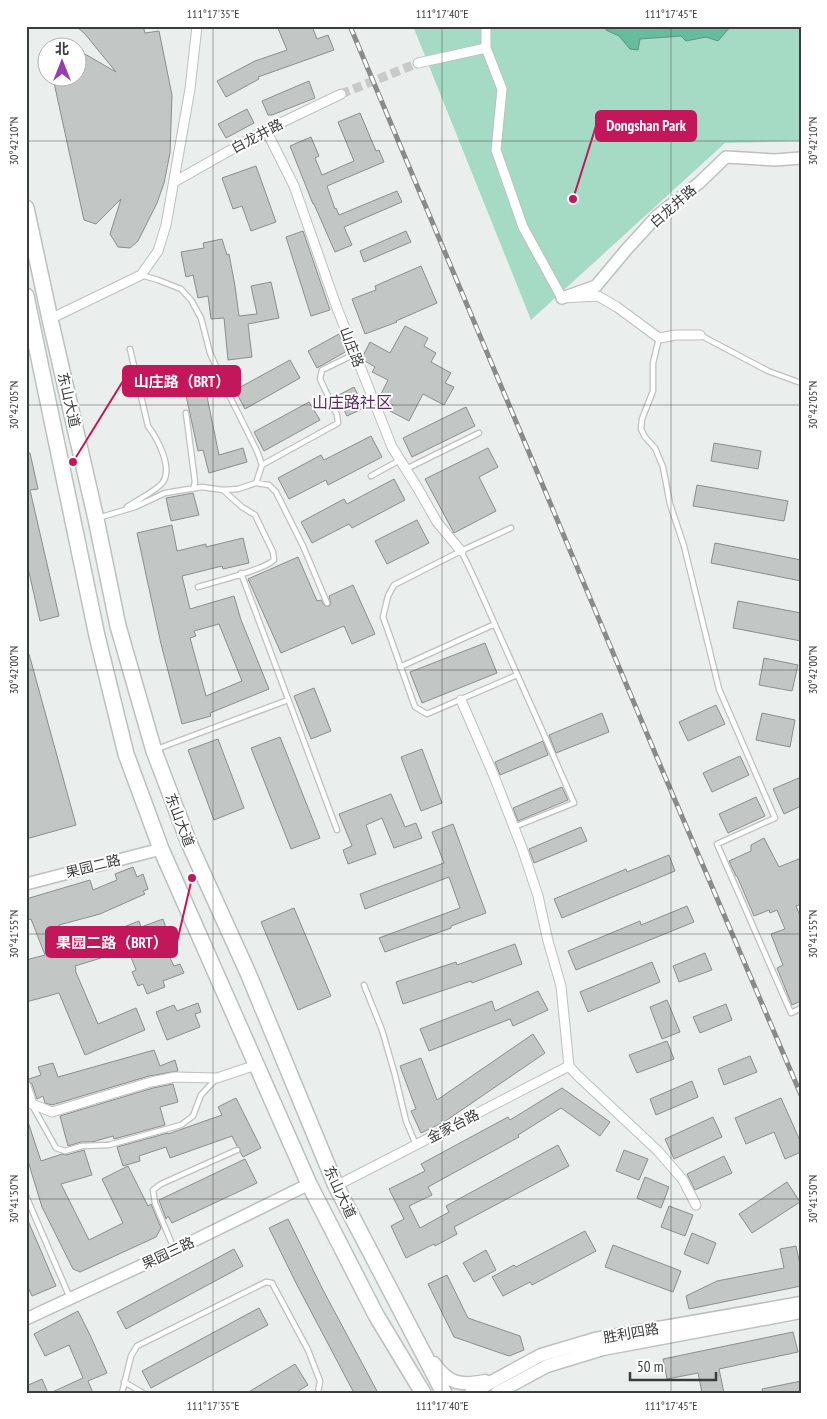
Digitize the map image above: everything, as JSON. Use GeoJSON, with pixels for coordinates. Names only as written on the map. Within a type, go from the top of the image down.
{"type":"FeatureCollection","features":[{"type":"Feature","properties":{"kind":"main road","name":"东山大道"},"geometry":{"type":"LineString","coordinates":[[26,208],[96,519],[118,626],[154,751],[188,843],[248,973],[336,1186],[444,1393]]}},
{"type":"Feature","properties":{"kind":"main road","name":"东山大道"},"geometry":{"type":"LineString","coordinates":[[26,296],[30,327],[97,636],[126,754],[161,849],[308,1184],[376,1315],[423,1393]]}},
{"type":"Feature","properties":{"kind":"main road","name":"胜利四路"},"geometry":{"type":"LineString","coordinates":[[500,1388],[541,1355],[595,1339],[801,1303]]}},
{"type":"Feature","properties":{"kind":"main road","name":"胜利四路"},"geometry":{"type":"LineString","coordinates":[[471,1393],[500,1388],[547,1366],[603,1349],[801,1312]]}},
{"type":"Feature","properties":{"kind":"main road"},"geometry":{"type":"LineString","coordinates":[[376,1315],[391,1351],[414,1393]]}},
{"type":"Feature","properties":{"kind":"main road"},"geometry":{"type":"LineString","coordinates":[[405,1319],[442,1375],[456,1382],[500,1388]]}},
{"type":"Feature","properties":{"kind":"street"},"geometry":{"type":"LineString","coordinates":[[50,319],[141,275],[158,251],[166,224],[174,182],[190,88],[197,26]]}},
{"type":"Feature","properties":{"kind":"street"},"geometry":{"type":"LineString","coordinates":[[486,26],[486,48],[502,90],[496,150],[523,227],[562,298],[598,296],[617,307],[659,338],[676,335],[700,335]]}},
{"type":"Feature","properties":{"kind":"street"},"geometry":{"type":"LineString","coordinates":[[418,63],[486,48]]}},
{"type":"Feature","properties":{"kind":"street","name":"白龙井路"},"geometry":{"type":"LineString","coordinates":[[174,182],[266,130],[341,94]]}},
{"type":"Feature","properties":{"kind":"street","name":"山庄路"},"geometry":{"type":"LineString","coordinates":[[266,130],[294,186],[337,308],[392,447],[437,522],[461,551]]}},
{"type":"Feature","properties":{"kind":"street","name":"白龙井路"},"geometry":{"type":"LineString","coordinates":[[562,298],[596,286],[658,215],[700,183],[726,157],[774,160],[801,158]]}},
{"type":"Feature","properties":{"kind":"street"},"geometry":{"type":"LineString","coordinates":[[461,700],[494,776],[538,896],[561,986],[569,1066],[658,1151],[683,1180],[696,1205]]}},
{"type":"Feature","properties":{"kind":"street","name":"果园二路"},"geometry":{"type":"LineString","coordinates":[[26,884],[161,849]]}},
{"type":"Feature","properties":{"kind":"street"},"geometry":{"type":"LineString","coordinates":[[26,1086],[29,1105],[52,1112],[151,1082],[175,1077],[217,1078],[256,1065]]}},
{"type":"Feature","properties":{"kind":"street","name":"金家台路"},"geometry":{"type":"LineString","coordinates":[[336,1186],[569,1066]]}},
{"type":"Feature","properties":{"kind":"street","name":"果园三路"},"geometry":{"type":"LineString","coordinates":[[26,1319],[175,1250],[308,1184]]}},
{"type":"Feature","properties":{"kind":"lane"},"geometry":{"type":"LineString","coordinates":[[141,275],[181,290],[191,300],[201,318],[210,352],[262,465]]}},
{"type":"Feature","properties":{"kind":"lane"},"geometry":{"type":"LineString","coordinates":[[700,335],[768,371],[801,383]]}},
{"type":"Feature","properties":{"kind":"lane"},"geometry":{"type":"LineString","coordinates":[[659,338],[653,363],[653,391],[642,419],[641,428],[663,467],[670,504],[684,546],[719,689],[776,818],[717,844],[791,1013],[801,1008]]}},
{"type":"Feature","properties":{"kind":"lane"},"geometry":{"type":"LineString","coordinates":[[122,511],[163,483],[166,476],[166,463],[155,435],[148,426],[130,349]]}},
{"type":"Feature","properties":{"kind":"lane"},"geometry":{"type":"LineString","coordinates":[[256,483],[262,465],[338,423],[337,415],[320,379],[322,370],[355,354]]}},
{"type":"Feature","properties":{"kind":"lane"},"geometry":{"type":"LineString","coordinates":[[186,413],[194,466],[195,482],[193,488]]}},
{"type":"Feature","properties":{"kind":"lane"},"geometry":{"type":"LineString","coordinates":[[406,470],[478,432]]}},
{"type":"Feature","properties":{"kind":"lane"},"geometry":{"type":"LineString","coordinates":[[371,476],[400,460]]}},
{"type":"Feature","properties":{"kind":"lane"},"geometry":{"type":"LineString","coordinates":[[96,519],[135,507],[165,493],[202,487],[223,490],[238,489],[256,483],[269,485],[276,492],[303,546],[327,603]]}},
{"type":"Feature","properties":{"kind":"lane"},"geometry":{"type":"LineString","coordinates":[[198,587],[270,564],[274,560],[273,552],[255,515],[242,507],[223,490]]}},
{"type":"Feature","properties":{"kind":"lane"},"geometry":{"type":"LineString","coordinates":[[511,528],[461,551],[394,586],[388,596],[383,617],[415,707],[427,714],[517,675]]}},
{"type":"Feature","properties":{"kind":"lane"},"geometry":{"type":"LineString","coordinates":[[461,551],[574,803],[514,827]]}},
{"type":"Feature","properties":{"kind":"lane"},"geometry":{"type":"LineString","coordinates":[[241,574],[337,830]]}},
{"type":"Feature","properties":{"kind":"lane"},"geometry":{"type":"LineString","coordinates":[[400,667],[495,624]]}},
{"type":"Feature","properties":{"kind":"lane"},"geometry":{"type":"LineString","coordinates":[[154,751],[288,700]]}},
{"type":"Feature","properties":{"kind":"lane"},"geometry":{"type":"LineString","coordinates":[[364,985],[382,1030],[406,1121],[416,1145]]}},
{"type":"Feature","properties":{"kind":"lane"},"geometry":{"type":"LineString","coordinates":[[29,1105],[56,1148],[65,1151],[82,1146],[108,1145],[181,1124],[193,1116],[201,1095],[217,1078]]}},
{"type":"Feature","properties":{"kind":"lane"},"geometry":{"type":"LineString","coordinates":[[175,1250],[155,1203],[153,1190],[160,1184],[237,1150]]}},
{"type":"Feature","properties":{"kind":"lane"},"geometry":{"type":"LineString","coordinates":[[26,1196],[71,1299]]}},
{"type":"Feature","properties":{"kind":"lane"},"geometry":{"type":"LineString","coordinates":[[122,1393],[131,1356],[137,1346],[266,1282],[272,1283],[308,1350],[320,1381],[318,1393]]}},
{"type":"Feature","properties":{"kind":"lane"},"geometry":{"type":"LineString","coordinates":[[124,1382],[143,1393]]}},
{"type":"Feature","properties":{"kind":"shaded area"},"geometry":{"type":"Polygon","coordinates":[[[413,26],[801,26],[801,141],[725,143],[531,320],[413,26]]]}},
{"type":"Feature","properties":{"kind":"shaded area"},"geometry":{"type":"Polygon","coordinates":[[[606,26],[731,26],[718,41],[706,37],[686,41],[681,36],[640,39],[638,50],[630,49],[619,36],[606,30],[606,26]]]}},
{"type":"Feature","properties":{"kind":"building"},"geometry":{"type":"Polygon","coordinates":[[[76,26],[143,26],[145,33],[159,31],[172,95],[170,153],[164,183],[157,203],[138,241],[130,248],[118,247],[110,234],[121,199],[96,224],[84,220],[55,88],[88,88],[88,56],[116,72],[85,34],[76,26]]]}},
{"type":"Feature","properties":{"kind":"building"},"geometry":{"type":"Polygon","coordinates":[[[277,26],[312,26],[317,39],[328,35],[334,50],[258,77],[259,79],[226,97],[217,81],[255,61],[287,50],[277,26]]]}},
{"type":"Feature","properties":{"kind":"building"},"geometry":{"type":"Polygon","coordinates":[[[309,81],[315,98],[268,115],[262,101],[309,81]]]}},
{"type":"Feature","properties":{"kind":"building"},"geometry":{"type":"Polygon","coordinates":[[[247,109],[254,123],[226,138],[218,124],[247,109]]]}},
{"type":"Feature","properties":{"kind":"building"},"geometry":{"type":"Polygon","coordinates":[[[360,113],[376,151],[379,150],[384,162],[327,186],[335,209],[339,215],[397,191],[402,202],[344,227],[352,245],[335,252],[290,146],[311,137],[319,156],[315,158],[322,175],[354,161],[338,122],[360,113]]]}},
{"type":"Feature","properties":{"kind":"building"},"geometry":{"type":"Polygon","coordinates":[[[256,166],[276,222],[251,231],[242,206],[233,209],[222,178],[256,166]]]}},
{"type":"Feature","properties":{"kind":"building"},"geometry":{"type":"Polygon","coordinates":[[[303,231],[330,310],[311,316],[286,237],[303,231]]]}},
{"type":"Feature","properties":{"kind":"building"},"geometry":{"type":"Polygon","coordinates":[[[406,231],[411,242],[364,262],[360,251],[406,231]]]}},
{"type":"Feature","properties":{"kind":"building"},"geometry":{"type":"Polygon","coordinates":[[[222,239],[227,255],[229,254],[239,316],[257,314],[251,286],[271,282],[279,318],[248,324],[252,357],[228,360],[224,318],[211,319],[208,296],[198,298],[193,275],[186,277],[181,252],[204,248],[203,243],[222,239]]]}},
{"type":"Feature","properties":{"kind":"building"},"geometry":{"type":"Polygon","coordinates":[[[421,266],[437,303],[397,322],[365,334],[352,299],[376,290],[375,286],[421,266]]]}},
{"type":"Feature","properties":{"kind":"building"},"geometry":{"type":"Polygon","coordinates":[[[405,326],[428,338],[424,346],[436,353],[431,362],[451,373],[445,383],[454,387],[444,405],[423,394],[409,421],[390,411],[393,405],[379,398],[388,380],[372,372],[375,367],[365,361],[363,356],[370,342],[390,353],[405,326]]]}},
{"type":"Feature","properties":{"kind":"building"},"geometry":{"type":"Polygon","coordinates":[[[339,334],[347,351],[317,368],[308,351],[339,334]]]}},
{"type":"Feature","properties":{"kind":"building"},"geometry":{"type":"Polygon","coordinates":[[[290,360],[300,378],[245,409],[235,390],[290,360]]]}},
{"type":"Feature","properties":{"kind":"building"},"geometry":{"type":"Polygon","coordinates":[[[204,382],[219,455],[243,448],[247,462],[209,473],[203,450],[198,451],[184,386],[204,382]]]}},
{"type":"Feature","properties":{"kind":"building"},"geometry":{"type":"Polygon","coordinates":[[[354,387],[364,408],[347,416],[337,396],[354,387]]]}},
{"type":"Feature","properties":{"kind":"building"},"geometry":{"type":"Polygon","coordinates":[[[309,402],[320,420],[264,451],[254,432],[309,402]]]}},
{"type":"Feature","properties":{"kind":"building"},"geometry":{"type":"Polygon","coordinates":[[[466,407],[475,426],[412,457],[403,438],[466,407]]]}},
{"type":"Feature","properties":{"kind":"building"},"geometry":{"type":"Polygon","coordinates":[[[371,436],[382,457],[328,485],[326,480],[289,499],[278,478],[321,455],[324,460],[371,436]]]}},
{"type":"Feature","properties":{"kind":"building"},"geometry":{"type":"Polygon","coordinates":[[[714,443],[761,451],[758,469],[711,461],[714,443]]]}},
{"type":"Feature","properties":{"kind":"building"},"geometry":{"type":"Polygon","coordinates":[[[488,448],[498,467],[479,477],[496,511],[454,533],[425,479],[488,448]]]}},
{"type":"Feature","properties":{"kind":"building"},"geometry":{"type":"Polygon","coordinates":[[[26,453],[30,453],[38,489],[30,490],[59,616],[40,621],[26,559],[26,453]]]}},
{"type":"Feature","properties":{"kind":"building"},"geometry":{"type":"Polygon","coordinates":[[[394,479],[405,500],[352,528],[349,524],[312,543],[301,522],[344,499],[347,504],[394,479]]]}},
{"type":"Feature","properties":{"kind":"building"},"geometry":{"type":"Polygon","coordinates":[[[697,485],[788,501],[784,521],[693,506],[697,485]]]}},
{"type":"Feature","properties":{"kind":"building"},"geometry":{"type":"Polygon","coordinates":[[[193,493],[199,515],[171,521],[166,498],[193,493]]]}},
{"type":"Feature","properties":{"kind":"building"},"geometry":{"type":"Polygon","coordinates":[[[417,520],[429,543],[387,564],[375,541],[417,520]]]}},
{"type":"Feature","properties":{"kind":"building"},"geometry":{"type":"Polygon","coordinates":[[[172,525],[177,551],[206,544],[206,547],[243,538],[249,563],[223,569],[222,566],[182,576],[190,609],[234,596],[241,620],[269,689],[210,713],[211,716],[182,724],[161,644],[137,533],[172,525]],[[219,624],[194,631],[196,636],[190,638],[206,696],[242,681],[219,624]]]}},
{"type":"Feature","properties":{"kind":"building"},"geometry":{"type":"Polygon","coordinates":[[[715,543],[801,560],[801,581],[711,563],[715,543]]]}},
{"type":"Feature","properties":{"kind":"building"},"geometry":{"type":"Polygon","coordinates":[[[298,557],[317,601],[321,600],[325,606],[331,604],[329,596],[353,585],[375,634],[352,644],[344,626],[281,653],[248,579],[298,557]]]}},
{"type":"Feature","properties":{"kind":"building"},"geometry":{"type":"Polygon","coordinates":[[[738,601],[801,613],[801,641],[733,628],[738,601]]]}},
{"type":"Feature","properties":{"kind":"building"},"geometry":{"type":"Polygon","coordinates":[[[485,643],[497,673],[422,703],[410,672],[485,643]]]}},
{"type":"Feature","properties":{"kind":"building"},"geometry":{"type":"Polygon","coordinates":[[[29,654],[76,825],[26,839],[26,655],[29,654]]]}},
{"type":"Feature","properties":{"kind":"building"},"geometry":{"type":"Polygon","coordinates":[[[764,658],[798,665],[792,691],[759,685],[764,658]]]}},
{"type":"Feature","properties":{"kind":"building"},"geometry":{"type":"Polygon","coordinates":[[[314,688],[331,731],[311,739],[294,696],[314,688]]]}},
{"type":"Feature","properties":{"kind":"building"},"geometry":{"type":"Polygon","coordinates":[[[716,705],[725,724],[688,741],[679,722],[716,705]]]}},
{"type":"Feature","properties":{"kind":"building"},"geometry":{"type":"Polygon","coordinates":[[[602,713],[609,732],[556,753],[549,735],[602,713]]]}},
{"type":"Feature","properties":{"kind":"building"},"geometry":{"type":"Polygon","coordinates":[[[762,713],[795,720],[790,747],[756,740],[762,713]]]}},
{"type":"Feature","properties":{"kind":"building"},"geometry":{"type":"Polygon","coordinates":[[[280,737],[320,838],[291,849],[251,748],[280,737]]]}},
{"type":"Feature","properties":{"kind":"building"},"geometry":{"type":"Polygon","coordinates":[[[218,739],[244,808],[214,820],[188,750],[218,739]]]}},
{"type":"Feature","properties":{"kind":"building"},"geometry":{"type":"Polygon","coordinates":[[[543,741],[548,755],[500,775],[495,762],[543,741]]]}},
{"type":"Feature","properties":{"kind":"building"},"geometry":{"type":"Polygon","coordinates":[[[422,749],[442,803],[421,811],[401,757],[422,749]]]}},
{"type":"Feature","properties":{"kind":"building"},"geometry":{"type":"Polygon","coordinates":[[[740,756],[749,775],[712,792],[703,773],[740,756]]]}},
{"type":"Feature","properties":{"kind":"building"},"geometry":{"type":"Polygon","coordinates":[[[801,777],[801,806],[784,814],[773,789],[801,777]]]}},
{"type":"Feature","properties":{"kind":"building"},"geometry":{"type":"Polygon","coordinates":[[[562,787],[568,800],[518,821],[513,808],[562,787]]]}},
{"type":"Feature","properties":{"kind":"building"},"geometry":{"type":"Polygon","coordinates":[[[391,794],[405,827],[416,823],[422,838],[394,848],[382,818],[366,825],[376,854],[348,864],[343,850],[352,846],[339,814],[391,794]]]}},
{"type":"Feature","properties":{"kind":"building"},"geometry":{"type":"Polygon","coordinates":[[[756,797],[765,816],[728,833],[719,814],[756,797]]]}},
{"type":"Feature","properties":{"kind":"building"},"geometry":{"type":"Polygon","coordinates":[[[453,824],[486,913],[385,952],[379,938],[460,908],[449,877],[365,909],[360,894],[444,863],[432,832],[453,824]]]}},
{"type":"Feature","properties":{"kind":"building"},"geometry":{"type":"Polygon","coordinates":[[[581,827],[587,841],[534,863],[529,849],[581,827]]]}},
{"type":"Feature","properties":{"kind":"building"},"geometry":{"type":"Polygon","coordinates":[[[764,838],[779,867],[801,858],[801,904],[796,906],[801,918],[801,1001],[792,1005],[777,968],[783,965],[771,934],[785,929],[777,910],[770,913],[769,910],[754,916],[729,861],[751,851],[751,845],[764,838]]]}},
{"type":"Feature","properties":{"kind":"building"},"geometry":{"type":"Polygon","coordinates":[[[669,855],[675,871],[562,918],[554,899],[626,869],[627,872],[669,855]]]}},
{"type":"Feature","properties":{"kind":"building"},"geometry":{"type":"Polygon","coordinates":[[[133,867],[137,877],[143,874],[148,889],[143,891],[145,894],[100,914],[59,925],[70,955],[98,947],[97,943],[105,940],[109,950],[100,953],[99,950],[101,958],[75,966],[98,1024],[136,1008],[145,1030],[85,1055],[59,993],[26,1002],[26,960],[45,955],[31,919],[28,920],[26,915],[26,899],[90,880],[93,890],[117,880],[115,874],[133,867]]]}},
{"type":"Feature","properties":{"kind":"building"},"geometry":{"type":"Polygon","coordinates":[[[687,906],[694,922],[576,970],[568,951],[640,921],[641,925],[687,906]]]}},
{"type":"Feature","properties":{"kind":"building"},"geometry":{"type":"Polygon","coordinates":[[[294,908],[331,996],[298,1010],[261,922],[294,908]]]}},
{"type":"Feature","properties":{"kind":"building"},"geometry":{"type":"Polygon","coordinates":[[[163,919],[166,928],[160,930],[168,954],[174,966],[180,964],[184,973],[163,981],[165,987],[147,994],[143,984],[138,986],[132,972],[136,970],[129,952],[124,954],[119,940],[124,938],[121,928],[139,921],[141,927],[163,919]]]}},
{"type":"Feature","properties":{"kind":"building"},"geometry":{"type":"Polygon","coordinates":[[[515,944],[522,964],[472,983],[471,981],[403,1004],[396,982],[456,962],[457,965],[515,944]]]}},
{"type":"Feature","properties":{"kind":"building"},"geometry":{"type":"Polygon","coordinates":[[[705,953],[712,970],[679,982],[673,966],[705,953]]]}},
{"type":"Feature","properties":{"kind":"building"},"geometry":{"type":"Polygon","coordinates":[[[652,962],[660,982],[588,1012],[580,992],[652,962]]]}},
{"type":"Feature","properties":{"kind":"building"},"geometry":{"type":"Polygon","coordinates":[[[538,991],[548,1010],[513,1026],[510,1019],[429,1051],[420,1029],[492,1001],[495,1011],[538,991]]]}},
{"type":"Feature","properties":{"kind":"building"},"geometry":{"type":"Polygon","coordinates":[[[667,1000],[680,1032],[662,1039],[650,1007],[667,1000]]]}},
{"type":"Feature","properties":{"kind":"building"},"geometry":{"type":"Polygon","coordinates":[[[198,1003],[201,1012],[195,1014],[200,1027],[167,1040],[156,1012],[174,1005],[177,1011],[198,1003]]]}},
{"type":"Feature","properties":{"kind":"building"},"geometry":{"type":"Polygon","coordinates":[[[726,1004],[732,1020],[700,1033],[693,1017],[726,1004]]]}},
{"type":"Feature","properties":{"kind":"building"},"geometry":{"type":"Polygon","coordinates":[[[533,1034],[545,1053],[444,1122],[421,1133],[411,1111],[416,1109],[400,1066],[421,1058],[437,1100],[533,1034]]]}},
{"type":"Feature","properties":{"kind":"building"},"geometry":{"type":"Polygon","coordinates":[[[667,1041],[674,1059],[637,1073],[629,1055],[667,1041]]]}},
{"type":"Feature","properties":{"kind":"building"},"geometry":{"type":"Polygon","coordinates":[[[154,1050],[160,1066],[175,1060],[178,1071],[149,1076],[52,1105],[45,1103],[43,1096],[37,1099],[32,1084],[26,1080],[41,1075],[38,1067],[53,1063],[58,1077],[154,1050]]]}},
{"type":"Feature","properties":{"kind":"building"},"geometry":{"type":"Polygon","coordinates":[[[750,1056],[757,1072],[724,1085],[718,1069],[750,1056]]]}},
{"type":"Feature","properties":{"kind":"building"},"geometry":{"type":"Polygon","coordinates":[[[692,1081],[698,1097],[656,1115],[650,1099],[692,1081]]]}},
{"type":"Feature","properties":{"kind":"building"},"geometry":{"type":"Polygon","coordinates":[[[173,1084],[178,1102],[160,1107],[165,1125],[114,1139],[113,1136],[68,1146],[60,1116],[153,1088],[173,1084]]]}},
{"type":"Feature","properties":{"kind":"building"},"geometry":{"type":"Polygon","coordinates":[[[562,1088],[610,1122],[600,1136],[561,1108],[518,1135],[519,1137],[428,1187],[432,1195],[409,1206],[420,1228],[449,1212],[446,1206],[558,1145],[569,1166],[454,1227],[457,1234],[406,1258],[391,1226],[404,1219],[389,1189],[425,1171],[421,1164],[508,1117],[510,1120],[562,1088]]]}},
{"type":"Feature","properties":{"kind":"building"},"geometry":{"type":"Polygon","coordinates":[[[236,1098],[261,1148],[243,1157],[240,1148],[232,1136],[170,1158],[166,1147],[139,1156],[140,1161],[123,1166],[117,1147],[168,1134],[222,1115],[218,1107],[236,1098]]]}},
{"type":"Feature","properties":{"kind":"building"},"geometry":{"type":"Polygon","coordinates":[[[781,1098],[801,1143],[801,1152],[785,1159],[774,1132],[746,1144],[735,1118],[781,1098]]]}},
{"type":"Feature","properties":{"kind":"building"},"geometry":{"type":"Polygon","coordinates":[[[713,1117],[722,1137],[674,1159],[665,1139],[713,1117]]]}},
{"type":"Feature","properties":{"kind":"building"},"geometry":{"type":"Polygon","coordinates":[[[26,1122],[28,1122],[41,1161],[62,1154],[66,1155],[84,1150],[92,1175],[61,1184],[89,1240],[123,1223],[102,1179],[128,1166],[148,1206],[151,1204],[161,1228],[156,1237],[80,1272],[73,1269],[42,1207],[28,1161],[26,1162],[26,1122]]]}},
{"type":"Feature","properties":{"kind":"building"},"geometry":{"type":"Polygon","coordinates":[[[624,1150],[648,1159],[639,1180],[616,1171],[624,1150]]]}},
{"type":"Feature","properties":{"kind":"building"},"geometry":{"type":"Polygon","coordinates":[[[724,1156],[732,1173],[695,1190],[687,1174],[724,1156]]]}},
{"type":"Feature","properties":{"kind":"building"},"geometry":{"type":"Polygon","coordinates":[[[245,1159],[257,1183],[172,1223],[168,1216],[166,1219],[159,1200],[245,1159]]]}},
{"type":"Feature","properties":{"kind":"building"},"geometry":{"type":"Polygon","coordinates":[[[645,1177],[669,1187],[661,1208],[637,1198],[645,1177]]]}},
{"type":"Feature","properties":{"kind":"building"},"geometry":{"type":"Polygon","coordinates":[[[787,1182],[800,1202],[752,1233],[739,1214],[787,1182]]]}},
{"type":"Feature","properties":{"kind":"building"},"geometry":{"type":"Polygon","coordinates":[[[669,1206],[693,1215],[685,1236],[661,1227],[669,1206]]]}},
{"type":"Feature","properties":{"kind":"building"},"geometry":{"type":"Polygon","coordinates":[[[26,1216],[56,1286],[32,1296],[26,1283],[26,1216]]]}},
{"type":"Feature","properties":{"kind":"building"},"geometry":{"type":"Polygon","coordinates":[[[288,1219],[323,1290],[378,1393],[354,1393],[297,1285],[269,1228],[288,1219]]]}},
{"type":"Feature","properties":{"kind":"building"},"geometry":{"type":"Polygon","coordinates":[[[585,1231],[596,1251],[532,1285],[530,1282],[503,1296],[492,1277],[514,1265],[516,1267],[585,1231]]]}},
{"type":"Feature","properties":{"kind":"building"},"geometry":{"type":"Polygon","coordinates":[[[692,1233],[716,1243],[708,1264],[684,1254],[692,1233]]]}},
{"type":"Feature","properties":{"kind":"building"},"geometry":{"type":"Polygon","coordinates":[[[613,1245],[681,1271],[673,1292],[605,1267],[613,1245]]]}},
{"type":"Feature","properties":{"kind":"building"},"geometry":{"type":"Polygon","coordinates":[[[796,1246],[801,1269],[801,1286],[689,1309],[686,1296],[717,1281],[784,1268],[780,1249],[796,1246]]]}},
{"type":"Feature","properties":{"kind":"building"},"geometry":{"type":"Polygon","coordinates":[[[234,1249],[243,1266],[126,1329],[117,1312],[234,1249]]]}},
{"type":"Feature","properties":{"kind":"building"},"geometry":{"type":"Polygon","coordinates":[[[486,1250],[496,1270],[474,1282],[463,1263],[486,1250]]]}},
{"type":"Feature","properties":{"kind":"building"},"geometry":{"type":"Polygon","coordinates":[[[447,1275],[468,1318],[520,1336],[524,1350],[509,1356],[454,1337],[428,1284],[447,1275]]]}},
{"type":"Feature","properties":{"kind":"building"},"geometry":{"type":"Polygon","coordinates":[[[259,1308],[268,1325],[151,1388],[142,1371],[259,1308]]]}},
{"type":"Feature","properties":{"kind":"building"},"geometry":{"type":"Polygon","coordinates":[[[78,1311],[107,1373],[88,1381],[93,1393],[50,1393],[83,1378],[69,1345],[45,1356],[34,1334],[78,1311]]]}},
{"type":"Feature","properties":{"kind":"building"},"geometry":{"type":"Polygon","coordinates":[[[793,1332],[798,1352],[719,1369],[724,1393],[702,1393],[698,1373],[667,1379],[663,1359],[793,1332]]]}},
{"type":"Feature","properties":{"kind":"building"},"geometry":{"type":"Polygon","coordinates":[[[295,1364],[308,1385],[295,1393],[247,1393],[295,1364]]]}},
{"type":"Feature","properties":{"kind":"building"},"geometry":{"type":"Polygon","coordinates":[[[42,1379],[48,1393],[26,1393],[26,1386],[42,1379]]]}},
{"type":"Feature","properties":{"kind":"building"},"geometry":{"type":"Polygon","coordinates":[[[801,1381],[801,1393],[763,1393],[762,1389],[801,1381]]]}},
{"type":"Feature","properties":{"kind":"tunnel"},"geometry":{"type":"LineString","coordinates":[[341,94],[418,63]]}},
{"type":"Feature","properties":{"kind":"railway"},"geometry":{"type":"LineString","coordinates":[[350,26],[663,772],[801,1095]]}},
{"type":"Feature","properties":{"kind":"place","name":"Dongshan Park"},"geometry":{"type":"Point","coordinates":[573,199]}},
{"type":"Feature","properties":{"kind":"place","name":"山庄路（BRT）"},"geometry":{"type":"Point","coordinates":[73,462]}},
{"type":"Feature","properties":{"kind":"place","name":"果园二路（BRT）"},"geometry":{"type":"Point","coordinates":[192,878]}},
{"type":"Feature","properties":{"kind":"district","name":"山庄路社区"},"geometry":{"type":"Point","coordinates":[352,402]}}]}
